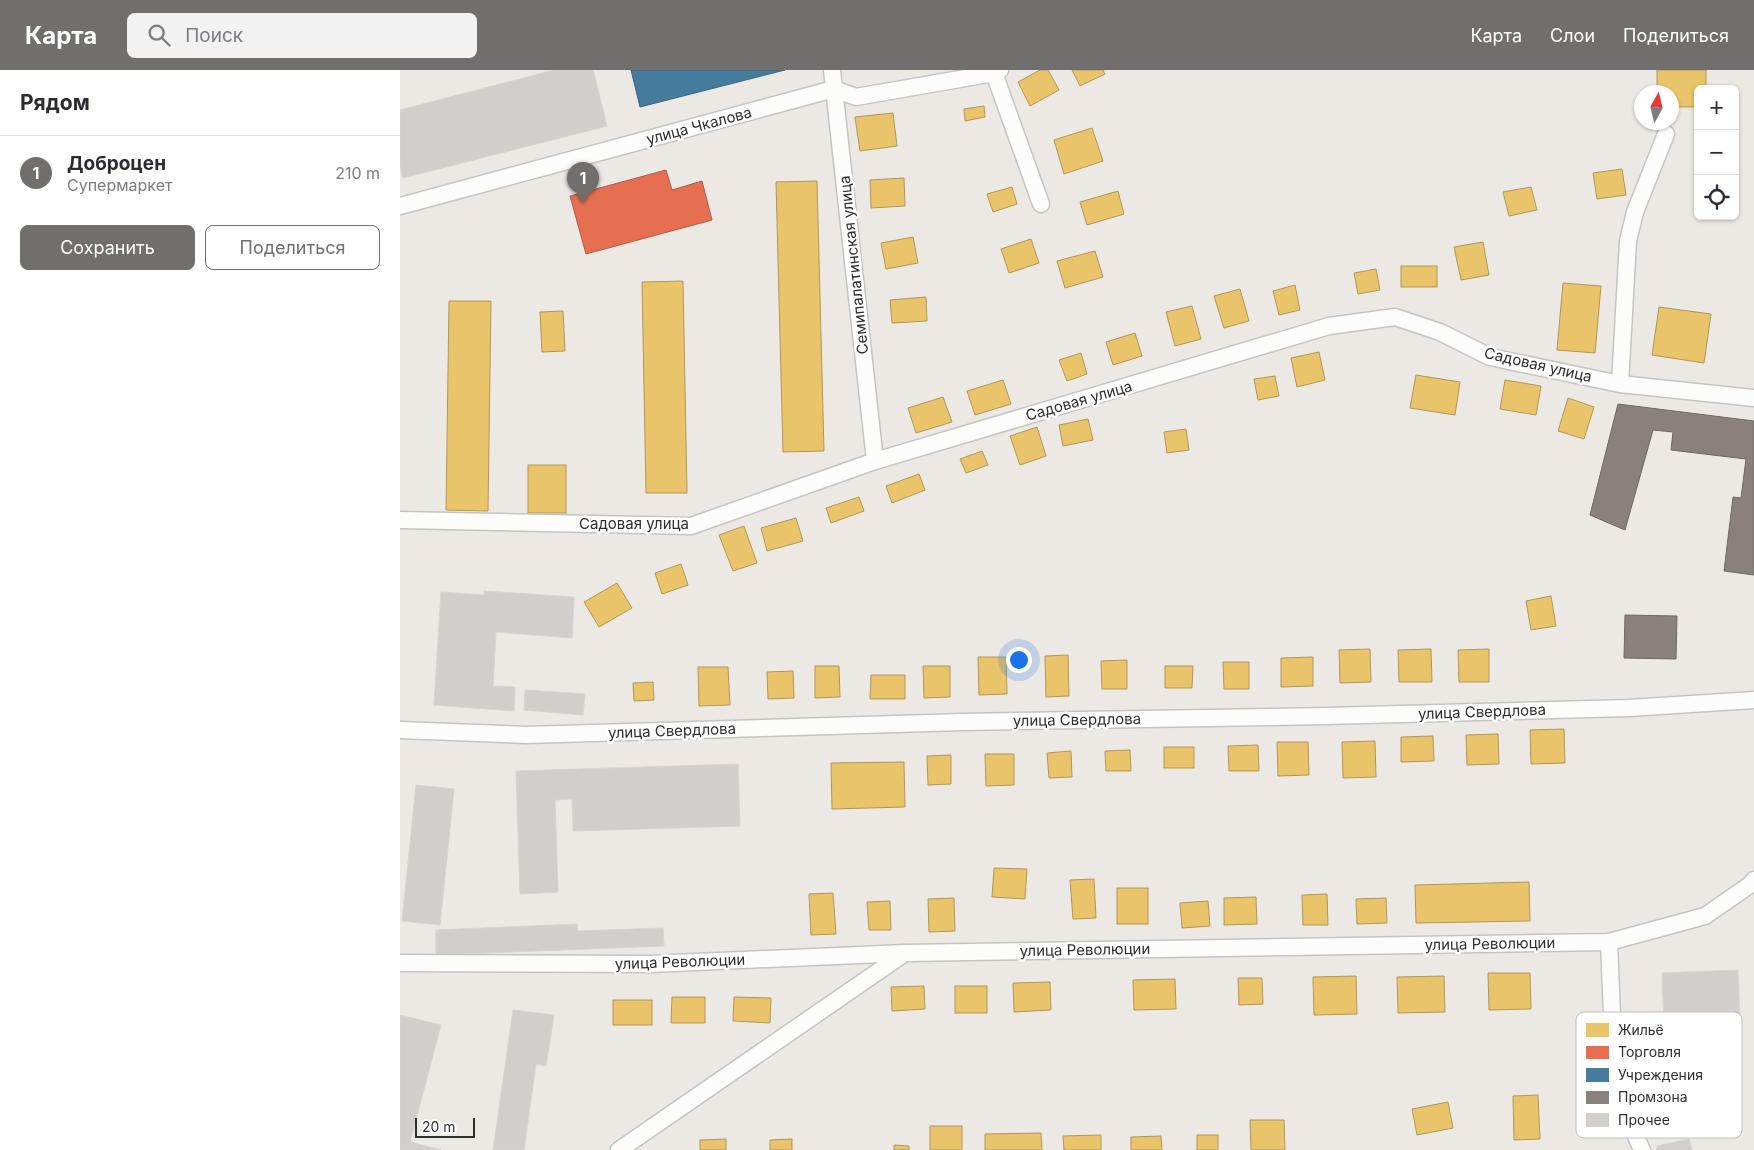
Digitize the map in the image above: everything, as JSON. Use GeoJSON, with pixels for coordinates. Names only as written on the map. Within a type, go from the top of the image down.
{"type":"FeatureCollection","features":[{"type":"Feature","properties":{"kind":"street","name":"Семипалатинская улица"},"geometry":{"type":"LineString","coordinates":[[832,70],[875,461]]}},
{"type":"Feature","properties":{"kind":"street"},"geometry":{"type":"LineString","coordinates":[[834,89],[856,97],[997,72],[1041,204]]}},
{"type":"Feature","properties":{"kind":"street","name":"улица Чкалова"},"geometry":{"type":"LineString","coordinates":[[400,206],[834,89]]}},
{"type":"Feature","properties":{"kind":"street"},"geometry":{"type":"LineString","coordinates":[[1620,384],[1628,241],[1635,212],[1666,134]]}},
{"type":"Feature","properties":{"kind":"street","name":"Садовая улица"},"geometry":{"type":"LineString","coordinates":[[400,520],[691,526],[875,461],[1329,326],[1396,317],[1440,332],[1490,357],[1620,384],[1754,398]]}},
{"type":"Feature","properties":{"kind":"street","name":"улица Свердлова"},"geometry":{"type":"LineString","coordinates":[[400,730],[526,735],[963,722],[1326,716],[1619,708],[1754,700]]}},
{"type":"Feature","properties":{"kind":"street","name":"улица Революции"},"geometry":{"type":"LineString","coordinates":[[400,963],[650,964],[905,953],[1608,942],[1705,916],[1754,880]]}},
{"type":"Feature","properties":{"kind":"street"},"geometry":{"type":"LineString","coordinates":[[1608,942],[1611,1012]]}},
{"type":"Feature","properties":{"kind":"street"},"geometry":{"type":"LineString","coordinates":[[619,1150],[905,953]]}},
{"type":"Feature","properties":{"kind":"street"},"geometry":{"type":"LineString","coordinates":[[1637,1138],[1642,1150]]}},
{"type":"Feature","properties":{"kind":"building: Жильё"},"geometry":{"type":"Polygon","coordinates":[[[1040,70],[1048,70],[1059,90],[1030,106],[1018,82],[1040,70]]]}},
{"type":"Feature","properties":{"kind":"building: Жильё"},"geometry":{"type":"Polygon","coordinates":[[[1072,70],[1103,70],[1105,74],[1080,86],[1072,70]]]}},
{"type":"Feature","properties":{"kind":"building: Жильё"},"geometry":{"type":"Polygon","coordinates":[[[1657,70],[1706,70],[1706,85],[1694,85],[1694,107],[1679,107],[1679,85],[1657,85],[1657,70]]]}},
{"type":"Feature","properties":{"kind":"building: Жильё"},"geometry":{"type":"Polygon","coordinates":[[[984,106],[985,117],[965,121],[964,109],[984,106]]]}},
{"type":"Feature","properties":{"kind":"building: Жильё"},"geometry":{"type":"Polygon","coordinates":[[[893,113],[897,146],[860,151],[855,117],[893,113]]]}},
{"type":"Feature","properties":{"kind":"building: Жильё"},"geometry":{"type":"Polygon","coordinates":[[[1092,128],[1103,161],[1064,174],[1054,140],[1092,128]]]}},
{"type":"Feature","properties":{"kind":"building: Жильё"},"geometry":{"type":"Polygon","coordinates":[[[1622,169],[1626,195],[1597,199],[1593,173],[1622,169]]]}},
{"type":"Feature","properties":{"kind":"building: Жильё"},"geometry":{"type":"Polygon","coordinates":[[[904,178],[905,206],[871,208],[870,180],[904,178]]]}},
{"type":"Feature","properties":{"kind":"building: Жильё"},"geometry":{"type":"Polygon","coordinates":[[[817,181],[824,451],[783,452],[776,182],[817,181]]]}},
{"type":"Feature","properties":{"kind":"building: Жильё"},"geometry":{"type":"Polygon","coordinates":[[[1012,187],[1017,204],[993,212],[987,194],[1012,187]]]}},
{"type":"Feature","properties":{"kind":"building: Жильё"},"geometry":{"type":"Polygon","coordinates":[[[1531,187],[1537,210],[1509,216],[1503,192],[1531,187]]]}},
{"type":"Feature","properties":{"kind":"building: Жильё"},"geometry":{"type":"Polygon","coordinates":[[[1118,191],[1124,214],[1087,225],[1080,202],[1118,191]]]}},
{"type":"Feature","properties":{"kind":"building: Жильё"},"geometry":{"type":"Polygon","coordinates":[[[913,237],[918,263],[886,269],[881,243],[913,237]]]}},
{"type":"Feature","properties":{"kind":"building: Жильё"},"geometry":{"type":"Polygon","coordinates":[[[1031,239],[1039,263],[1009,273],[1001,249],[1031,239]]]}},
{"type":"Feature","properties":{"kind":"building: Жильё"},"geometry":{"type":"Polygon","coordinates":[[[1483,242],[1489,275],[1461,280],[1454,247],[1483,242]]]}},
{"type":"Feature","properties":{"kind":"building: Жильё"},"geometry":{"type":"Polygon","coordinates":[[[1095,251],[1103,277],[1065,288],[1057,261],[1095,251]]]}},
{"type":"Feature","properties":{"kind":"building: Жильё"},"geometry":{"type":"Polygon","coordinates":[[[1401,266],[1437,266],[1437,287],[1401,287],[1401,266]]]}},
{"type":"Feature","properties":{"kind":"building: Жильё"},"geometry":{"type":"Polygon","coordinates":[[[1376,269],[1380,290],[1358,294],[1354,273],[1376,269]]]}},
{"type":"Feature","properties":{"kind":"building: Жильё"},"geometry":{"type":"Polygon","coordinates":[[[683,281],[687,493],[646,493],[642,282],[683,281]]]}},
{"type":"Feature","properties":{"kind":"building: Жильё"},"geometry":{"type":"Polygon","coordinates":[[[1563,283],[1601,286],[1595,353],[1557,350],[1563,283]]]}},
{"type":"Feature","properties":{"kind":"building: Жильё"},"geometry":{"type":"Polygon","coordinates":[[[1295,285],[1300,310],[1279,315],[1273,291],[1295,285]]]}},
{"type":"Feature","properties":{"kind":"building: Жильё"},"geometry":{"type":"Polygon","coordinates":[[[1240,289],[1249,321],[1224,328],[1214,296],[1240,289]]]}},
{"type":"Feature","properties":{"kind":"building: Жильё"},"geometry":{"type":"Polygon","coordinates":[[[926,297],[927,321],[892,323],[890,300],[926,297]]]}},
{"type":"Feature","properties":{"kind":"building: Жильё"},"geometry":{"type":"Polygon","coordinates":[[[449,301],[491,301],[488,511],[446,510],[449,301]]]}},
{"type":"Feature","properties":{"kind":"building: Жильё"},"geometry":{"type":"Polygon","coordinates":[[[1192,306],[1201,339],[1175,346],[1166,312],[1192,306]]]}},
{"type":"Feature","properties":{"kind":"building: Жильё"},"geometry":{"type":"Polygon","coordinates":[[[1659,307],[1711,314],[1704,363],[1652,355],[1659,307]]]}},
{"type":"Feature","properties":{"kind":"building: Жильё"},"geometry":{"type":"Polygon","coordinates":[[[563,311],[565,351],[542,352],[540,312],[563,311]]]}},
{"type":"Feature","properties":{"kind":"building: Жильё"},"geometry":{"type":"Polygon","coordinates":[[[1135,333],[1142,356],[1113,365],[1106,342],[1135,333]]]}},
{"type":"Feature","properties":{"kind":"building: Жильё"},"geometry":{"type":"Polygon","coordinates":[[[1319,352],[1325,380],[1297,387],[1291,358],[1319,352]]]}},
{"type":"Feature","properties":{"kind":"building: Жильё"},"geometry":{"type":"Polygon","coordinates":[[[1081,353],[1087,374],[1067,381],[1059,360],[1081,353]]]}},
{"type":"Feature","properties":{"kind":"building: Жильё"},"geometry":{"type":"Polygon","coordinates":[[[1416,375],[1460,382],[1455,415],[1410,408],[1416,375]]]}},
{"type":"Feature","properties":{"kind":"building: Жильё"},"geometry":{"type":"Polygon","coordinates":[[[1275,376],[1279,396],[1258,400],[1254,379],[1275,376]]]}},
{"type":"Feature","properties":{"kind":"building: Жильё"},"geometry":{"type":"Polygon","coordinates":[[[1003,380],[1011,404],[975,415],[967,391],[1003,380]]]}},
{"type":"Feature","properties":{"kind":"building: Жильё"},"geometry":{"type":"Polygon","coordinates":[[[1505,380],[1541,386],[1536,415],[1500,409],[1505,380]]]}},
{"type":"Feature","properties":{"kind":"building: Жильё"},"geometry":{"type":"Polygon","coordinates":[[[943,397],[952,422],[916,433],[908,408],[943,397]]]}},
{"type":"Feature","properties":{"kind":"building: Жильё"},"geometry":{"type":"Polygon","coordinates":[[[1568,398],[1594,407],[1584,439],[1558,431],[1568,398]]]}},
{"type":"Feature","properties":{"kind":"building: Жильё"},"geometry":{"type":"Polygon","coordinates":[[[1088,419],[1093,440],[1063,446],[1059,425],[1088,419]]]}},
{"type":"Feature","properties":{"kind":"building: Жильё"},"geometry":{"type":"Polygon","coordinates":[[[1037,427],[1046,456],[1020,465],[1010,436],[1037,427]]]}},
{"type":"Feature","properties":{"kind":"building: Жильё"},"geometry":{"type":"Polygon","coordinates":[[[1186,429],[1189,450],[1167,453],[1164,432],[1186,429]]]}},
{"type":"Feature","properties":{"kind":"building: Жильё"},"geometry":{"type":"Polygon","coordinates":[[[982,451],[988,465],[966,473],[960,459],[982,451]]]}},
{"type":"Feature","properties":{"kind":"building: Жильё"},"geometry":{"type":"Polygon","coordinates":[[[528,465],[566,465],[566,513],[528,513],[528,465]]]}},
{"type":"Feature","properties":{"kind":"building: Жильё"},"geometry":{"type":"Polygon","coordinates":[[[919,474],[925,490],[892,503],[886,486],[919,474]]]}},
{"type":"Feature","properties":{"kind":"building: Жильё"},"geometry":{"type":"Polygon","coordinates":[[[859,497],[864,511],[831,523],[826,508],[859,497]]]}},
{"type":"Feature","properties":{"kind":"building: Жильё"},"geometry":{"type":"Polygon","coordinates":[[[796,518],[803,541],[767,551],[761,528],[796,518]]]}},
{"type":"Feature","properties":{"kind":"building: Жильё"},"geometry":{"type":"Polygon","coordinates":[[[744,526],[757,563],[733,571],[719,535],[744,526]]]}},
{"type":"Feature","properties":{"kind":"building: Жильё"},"geometry":{"type":"Polygon","coordinates":[[[681,564],[688,585],[662,594],[655,573],[681,564]]]}},
{"type":"Feature","properties":{"kind":"building: Жильё"},"geometry":{"type":"Polygon","coordinates":[[[617,583],[632,608],[599,627],[584,602],[617,583]]]}},
{"type":"Feature","properties":{"kind":"building: Жильё"},"geometry":{"type":"Polygon","coordinates":[[[1551,596],[1556,626],[1531,630],[1526,601],[1551,596]]]}},
{"type":"Feature","properties":{"kind":"building: Жильё"},"geometry":{"type":"Polygon","coordinates":[[[1370,649],[1371,682],[1340,683],[1339,650],[1370,649]]]}},
{"type":"Feature","properties":{"kind":"building: Жильё"},"geometry":{"type":"Polygon","coordinates":[[[1431,649],[1432,682],[1399,682],[1398,650],[1431,649]]]}},
{"type":"Feature","properties":{"kind":"building: Жильё"},"geometry":{"type":"Polygon","coordinates":[[[1489,649],[1489,682],[1459,682],[1458,650],[1489,649]]]}},
{"type":"Feature","properties":{"kind":"building: Жильё"},"geometry":{"type":"Polygon","coordinates":[[[1068,655],[1069,696],[1046,697],[1045,656],[1068,655]]]}},
{"type":"Feature","properties":{"kind":"building: Жильё"},"geometry":{"type":"Polygon","coordinates":[[[978,657],[1006,657],[1007,694],[979,695],[978,657]]]}},
{"type":"Feature","properties":{"kind":"building: Жильё"},"geometry":{"type":"Polygon","coordinates":[[[1313,657],[1313,686],[1281,687],[1281,658],[1313,657]]]}},
{"type":"Feature","properties":{"kind":"building: Жильё"},"geometry":{"type":"Polygon","coordinates":[[[1127,660],[1127,689],[1102,689],[1101,661],[1127,660]]]}},
{"type":"Feature","properties":{"kind":"building: Жильё"},"geometry":{"type":"Polygon","coordinates":[[[1223,662],[1249,662],[1249,689],[1224,689],[1223,662]]]}},
{"type":"Feature","properties":{"kind":"building: Жильё"},"geometry":{"type":"Polygon","coordinates":[[[815,666],[839,666],[840,697],[815,698],[815,666]]]}},
{"type":"Feature","properties":{"kind":"building: Жильё"},"geometry":{"type":"Polygon","coordinates":[[[923,666],[950,666],[950,697],[924,698],[923,666]]]}},
{"type":"Feature","properties":{"kind":"building: Жильё"},"geometry":{"type":"Polygon","coordinates":[[[1165,666],[1193,666],[1192,688],[1165,688],[1165,666]]]}},
{"type":"Feature","properties":{"kind":"building: Жильё"},"geometry":{"type":"Polygon","coordinates":[[[698,667],[728,667],[730,705],[699,706],[698,667]]]}},
{"type":"Feature","properties":{"kind":"building: Жильё"},"geometry":{"type":"Polygon","coordinates":[[[793,671],[794,698],[768,699],[767,672],[793,671]]]}},
{"type":"Feature","properties":{"kind":"building: Жильё"},"geometry":{"type":"Polygon","coordinates":[[[871,675],[905,675],[905,699],[870,699],[871,675]]]}},
{"type":"Feature","properties":{"kind":"building: Жильё"},"geometry":{"type":"Polygon","coordinates":[[[653,682],[654,700],[634,701],[633,683],[653,682]]]}},
{"type":"Feature","properties":{"kind":"building: Жильё"},"geometry":{"type":"Polygon","coordinates":[[[1564,729],[1565,763],[1531,764],[1530,730],[1564,729]]]}},
{"type":"Feature","properties":{"kind":"building: Жильё"},"geometry":{"type":"Polygon","coordinates":[[[1498,734],[1499,764],[1467,765],[1466,735],[1498,734]]]}},
{"type":"Feature","properties":{"kind":"building: Жильё"},"geometry":{"type":"Polygon","coordinates":[[[1433,736],[1434,761],[1401,762],[1401,737],[1433,736]]]}},
{"type":"Feature","properties":{"kind":"building: Жильё"},"geometry":{"type":"Polygon","coordinates":[[[1375,741],[1376,777],[1343,778],[1342,742],[1375,741]]]}},
{"type":"Feature","properties":{"kind":"building: Жильё"},"geometry":{"type":"Polygon","coordinates":[[[1277,742],[1308,742],[1309,775],[1278,776],[1277,742]]]}},
{"type":"Feature","properties":{"kind":"building: Жильё"},"geometry":{"type":"Polygon","coordinates":[[[1258,745],[1259,771],[1229,771],[1228,746],[1258,745]]]}},
{"type":"Feature","properties":{"kind":"building: Жильё"},"geometry":{"type":"Polygon","coordinates":[[[1164,747],[1194,747],[1194,768],[1164,768],[1164,747]]]}},
{"type":"Feature","properties":{"kind":"building: Жильё"},"geometry":{"type":"Polygon","coordinates":[[[1130,750],[1131,771],[1106,771],[1105,751],[1130,750]]]}},
{"type":"Feature","properties":{"kind":"building: Жильё"},"geometry":{"type":"Polygon","coordinates":[[[1071,751],[1072,777],[1049,778],[1047,753],[1071,751]]]}},
{"type":"Feature","properties":{"kind":"building: Жильё"},"geometry":{"type":"Polygon","coordinates":[[[985,754],[1014,754],[1014,785],[986,786],[985,754]]]}},
{"type":"Feature","properties":{"kind":"building: Жильё"},"geometry":{"type":"Polygon","coordinates":[[[951,755],[951,784],[928,785],[927,756],[951,755]]]}},
{"type":"Feature","properties":{"kind":"building: Жильё"},"geometry":{"type":"Polygon","coordinates":[[[904,762],[905,807],[832,809],[831,763],[904,762]]]}},
{"type":"Feature","properties":{"kind":"building: Жильё"},"geometry":{"type":"Polygon","coordinates":[[[994,868],[1027,869],[1025,899],[992,897],[994,868]]]}},
{"type":"Feature","properties":{"kind":"building: Жильё"},"geometry":{"type":"Polygon","coordinates":[[[1094,879],[1096,918],[1073,919],[1070,880],[1094,879]]]}},
{"type":"Feature","properties":{"kind":"building: Жильё"},"geometry":{"type":"Polygon","coordinates":[[[1529,882],[1530,921],[1416,923],[1415,885],[1529,882]]]}},
{"type":"Feature","properties":{"kind":"building: Жильё"},"geometry":{"type":"Polygon","coordinates":[[[1117,888],[1148,888],[1148,924],[1117,924],[1117,888]]]}},
{"type":"Feature","properties":{"kind":"building: Жильё"},"geometry":{"type":"Polygon","coordinates":[[[833,893],[836,934],[811,935],[809,894],[833,893]]]}},
{"type":"Feature","properties":{"kind":"building: Жильё"},"geometry":{"type":"Polygon","coordinates":[[[1327,894],[1328,925],[1303,925],[1302,895],[1327,894]]]}},
{"type":"Feature","properties":{"kind":"building: Жильё"},"geometry":{"type":"Polygon","coordinates":[[[1256,897],[1257,924],[1224,925],[1224,898],[1256,897]]]}},
{"type":"Feature","properties":{"kind":"building: Жильё"},"geometry":{"type":"Polygon","coordinates":[[[954,898],[955,931],[929,932],[928,899],[954,898]]]}},
{"type":"Feature","properties":{"kind":"building: Жильё"},"geometry":{"type":"Polygon","coordinates":[[[1386,898],[1387,923],[1357,924],[1356,899],[1386,898]]]}},
{"type":"Feature","properties":{"kind":"building: Жильё"},"geometry":{"type":"Polygon","coordinates":[[[890,901],[891,930],[869,930],[867,902],[890,901]]]}},
{"type":"Feature","properties":{"kind":"building: Жильё"},"geometry":{"type":"Polygon","coordinates":[[[1208,901],[1210,926],[1182,928],[1180,903],[1208,901]]]}},
{"type":"Feature","properties":{"kind":"building: Жильё"},"geometry":{"type":"Polygon","coordinates":[[[1488,973],[1530,973],[1531,1009],[1489,1010],[1488,973]]]}},
{"type":"Feature","properties":{"kind":"building: Жильё"},"geometry":{"type":"Polygon","coordinates":[[[1356,976],[1357,1014],[1314,1015],[1313,977],[1356,976]]]}},
{"type":"Feature","properties":{"kind":"building: Жильё"},"geometry":{"type":"Polygon","coordinates":[[[1444,976],[1445,1012],[1398,1013],[1397,977],[1444,976]]]}},
{"type":"Feature","properties":{"kind":"building: Жильё"},"geometry":{"type":"Polygon","coordinates":[[[1238,978],[1262,978],[1263,1004],[1239,1005],[1238,978]]]}},
{"type":"Feature","properties":{"kind":"building: Жильё"},"geometry":{"type":"Polygon","coordinates":[[[1175,979],[1176,1009],[1134,1010],[1133,980],[1175,979]]]}},
{"type":"Feature","properties":{"kind":"building: Жильё"},"geometry":{"type":"Polygon","coordinates":[[[1050,982],[1051,1010],[1014,1012],[1013,983],[1050,982]]]}},
{"type":"Feature","properties":{"kind":"building: Жильё"},"geometry":{"type":"Polygon","coordinates":[[[924,986],[925,1009],[892,1011],[891,987],[924,986]]]}},
{"type":"Feature","properties":{"kind":"building: Жильё"},"geometry":{"type":"Polygon","coordinates":[[[955,986],[987,986],[987,1013],[955,1013],[955,986]]]}},
{"type":"Feature","properties":{"kind":"building: Жильё"},"geometry":{"type":"Polygon","coordinates":[[[672,997],[705,997],[705,1023],[671,1023],[672,997]]]}},
{"type":"Feature","properties":{"kind":"building: Жильё"},"geometry":{"type":"Polygon","coordinates":[[[734,997],[771,998],[770,1023],[733,1021],[734,997]]]}},
{"type":"Feature","properties":{"kind":"building: Жильё"},"geometry":{"type":"Polygon","coordinates":[[[613,1000],[652,1000],[652,1025],[613,1025],[613,1000]]]}},
{"type":"Feature","properties":{"kind":"building: Жильё"},"geometry":{"type":"Polygon","coordinates":[[[1538,1095],[1540,1139],[1514,1140],[1513,1096],[1538,1095]]]}},
{"type":"Feature","properties":{"kind":"building: Жильё"},"geometry":{"type":"Polygon","coordinates":[[[1448,1102],[1453,1128],[1417,1135],[1412,1109],[1448,1102]]]}},
{"type":"Feature","properties":{"kind":"building: Жильё"},"geometry":{"type":"Polygon","coordinates":[[[1250,1120],[1284,1120],[1285,1150],[1251,1150],[1250,1120]]]}},
{"type":"Feature","properties":{"kind":"building: Жильё"},"geometry":{"type":"Polygon","coordinates":[[[930,1126],[962,1126],[962,1150],[930,1150],[930,1126]]]}},
{"type":"Feature","properties":{"kind":"building: Жильё"},"geometry":{"type":"Polygon","coordinates":[[[1041,1133],[1042,1150],[985,1150],[985,1134],[1041,1133]]]}},
{"type":"Feature","properties":{"kind":"building: Жильё"},"geometry":{"type":"Polygon","coordinates":[[[1101,1135],[1101,1150],[1064,1150],[1063,1136],[1101,1135]]]}},
{"type":"Feature","properties":{"kind":"building: Жильё"},"geometry":{"type":"Polygon","coordinates":[[[1197,1135],[1218,1135],[1218,1150],[1197,1150],[1197,1135]]]}},
{"type":"Feature","properties":{"kind":"building: Жильё"},"geometry":{"type":"Polygon","coordinates":[[[1161,1136],[1162,1150],[1131,1150],[1131,1137],[1161,1136]]]}},
{"type":"Feature","properties":{"kind":"building: Жильё"},"geometry":{"type":"Polygon","coordinates":[[[726,1139],[726,1150],[700,1150],[700,1140],[726,1139]]]}},
{"type":"Feature","properties":{"kind":"building: Жильё"},"geometry":{"type":"Polygon","coordinates":[[[792,1139],[792,1150],[770,1150],[770,1140],[792,1139]]]}},
{"type":"Feature","properties":{"kind":"building: Жильё"},"geometry":{"type":"Polygon","coordinates":[[[894,1145],[909,1146],[909,1150],[894,1150],[894,1145]]]}},
{"type":"Feature","properties":{"kind":"building: Торговля"},"geometry":{"type":"Polygon","coordinates":[[[666,170],[672,190],[702,181],[712,220],[586,254],[570,196],[666,170]]]}},
{"type":"Feature","properties":{"kind":"building: Учреждения"},"geometry":{"type":"Polygon","coordinates":[[[631,70],[785,70],[640,107],[631,70]]]}},
{"type":"Feature","properties":{"kind":"building: Промзона"},"geometry":{"type":"Polygon","coordinates":[[[1618,404],[1754,421],[1754,575],[1724,571],[1733,497],[1741,498],[1746,459],[1671,450],[1673,432],[1653,430],[1625,530],[1590,515],[1618,404]]]}},
{"type":"Feature","properties":{"kind":"building: Промзона"},"geometry":{"type":"Polygon","coordinates":[[[1625,615],[1677,616],[1676,659],[1624,658],[1625,615]]]}},
{"type":"Feature","properties":{"kind":"building: Прочее"},"geometry":{"type":"Polygon","coordinates":[[[554,70],[593,70],[607,126],[403,178],[400,165],[400,110],[554,70]]]}},
{"type":"Feature","properties":{"kind":"building: Прочее"},"geometry":{"type":"Polygon","coordinates":[[[484,591],[574,597],[572,638],[496,632],[493,686],[515,687],[514,711],[434,705],[441,592],[484,595],[484,591]]]}},
{"type":"Feature","properties":{"kind":"building: Прочее"},"geometry":{"type":"Polygon","coordinates":[[[525,690],[585,694],[583,715],[524,710],[525,690]]]}},
{"type":"Feature","properties":{"kind":"building: Прочее"},"geometry":{"type":"Polygon","coordinates":[[[738,764],[740,826],[573,831],[572,799],[555,800],[558,892],[520,894],[516,771],[738,764]]]}},
{"type":"Feature","properties":{"kind":"building: Прочее"},"geometry":{"type":"Polygon","coordinates":[[[416,785],[454,789],[440,925],[402,921],[416,785]]]}},
{"type":"Feature","properties":{"kind":"building: Прочее"},"geometry":{"type":"Polygon","coordinates":[[[577,924],[578,931],[663,928],[664,946],[436,955],[436,930],[577,924]]]}},
{"type":"Feature","properties":{"kind":"building: Прочее"},"geometry":{"type":"Polygon","coordinates":[[[1738,970],[1740,1012],[1663,1012],[1662,973],[1738,970]]]}},
{"type":"Feature","properties":{"kind":"building: Прочее"},"geometry":{"type":"Polygon","coordinates":[[[513,1010],[554,1015],[546,1066],[536,1064],[524,1150],[493,1150],[513,1010]]]}},
{"type":"Feature","properties":{"kind":"building: Прочее"},"geometry":{"type":"Polygon","coordinates":[[[400,1015],[441,1025],[410,1142],[441,1150],[400,1150],[400,1015]]]}},
{"type":"Feature","properties":{"kind":"building: Прочее"},"geometry":{"type":"Polygon","coordinates":[[[1689,1139],[1692,1150],[1657,1150],[1657,1146],[1689,1139]]]}},
{"type":"Feature","properties":{"kind":"place","name":"Доброцен"},"geometry":{"type":"Point","coordinates":[583,203]}}]}
